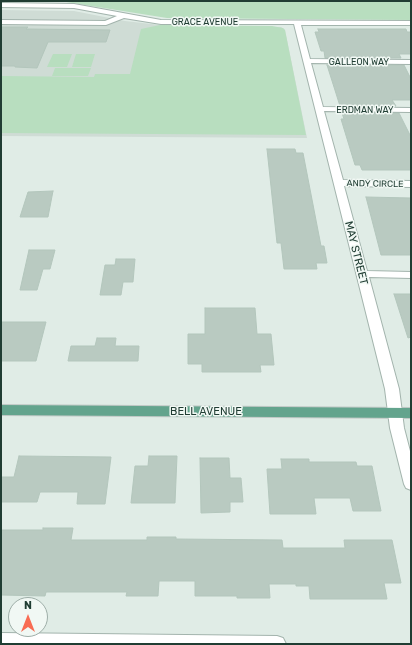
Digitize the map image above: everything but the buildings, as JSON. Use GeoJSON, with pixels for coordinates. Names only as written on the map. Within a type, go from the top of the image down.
{"type":"FeatureCollection","features":[{"type":"Feature","properties":{"kind":"main road","name":"BELL AVENUE"},"geometry":{"type":"LineString","coordinates":[[1,410],[411,413]]}},
{"type":"Feature","properties":{"kind":"street","name":"GRACE AVENUE"},"geometry":{"type":"LineString","coordinates":[[1,5],[74,6],[161,22],[411,23]]}},
{"type":"Feature","properties":{"kind":"street"},"geometry":{"type":"LineString","coordinates":[[16,14],[22,5]]}},
{"type":"Feature","properties":{"kind":"street"},"geometry":{"type":"LineString","coordinates":[[70,15],[106,23]]}},
{"type":"Feature","properties":{"kind":"street"},"geometry":{"type":"LineString","coordinates":[[1,22],[106,23],[123,16]]}},
{"type":"Feature","properties":{"kind":"street","name":"MAY STREET"},"geometry":{"type":"LineString","coordinates":[[297,22],[392,389],[394,412],[411,484]]}},
{"type":"Feature","properties":{"kind":"street","name":"GALLEON WAY"},"geometry":{"type":"LineString","coordinates":[[307,61],[411,62]]}},
{"type":"Feature","properties":{"kind":"street","name":"ERDMAN WAY"},"geometry":{"type":"LineString","coordinates":[[319,109],[411,110]]}},
{"type":"Feature","properties":{"kind":"street","name":"ANDY CIRCLE"},"geometry":{"type":"LineString","coordinates":[[338,183],[411,184]]}},
{"type":"Feature","properties":{"kind":"street"},"geometry":{"type":"LineString","coordinates":[[361,274],[411,275]]}},
{"type":"Feature","properties":{"kind":"street"},"geometry":{"type":"LineString","coordinates":[[1,641],[277,644]]}},
{"type":"Feature","properties":{"kind":"shaded area"},"geometry":{"type":"Polygon","coordinates":[[[1,10],[74,11],[125,21],[160,25],[281,27],[285,30],[307,138],[1,136],[1,10]]]}},
{"type":"Feature","properties":{"kind":"green space"},"geometry":{"type":"Polygon","coordinates":[[[1,1],[411,1],[411,20],[167,18],[66,2],[1,1]]]}},
{"type":"Feature","properties":{"kind":"green space"},"geometry":{"type":"Polygon","coordinates":[[[160,25],[272,26],[283,28],[285,30],[306,135],[1,133],[1,76],[94,77],[95,74],[130,74],[141,29],[160,25]]]}},
{"type":"Feature","properties":{"kind":"green space"},"geometry":{"type":"Polygon","coordinates":[[[53,54],[72,54],[67,67],[47,67],[53,54]]]}},
{"type":"Feature","properties":{"kind":"green space"},"geometry":{"type":"Polygon","coordinates":[[[76,54],[95,54],[91,67],[72,67],[76,54]]]}},
{"type":"Feature","properties":{"kind":"green space"},"geometry":{"type":"Polygon","coordinates":[[[55,68],[91,68],[88,76],[52,76],[55,68]]]}}]}
